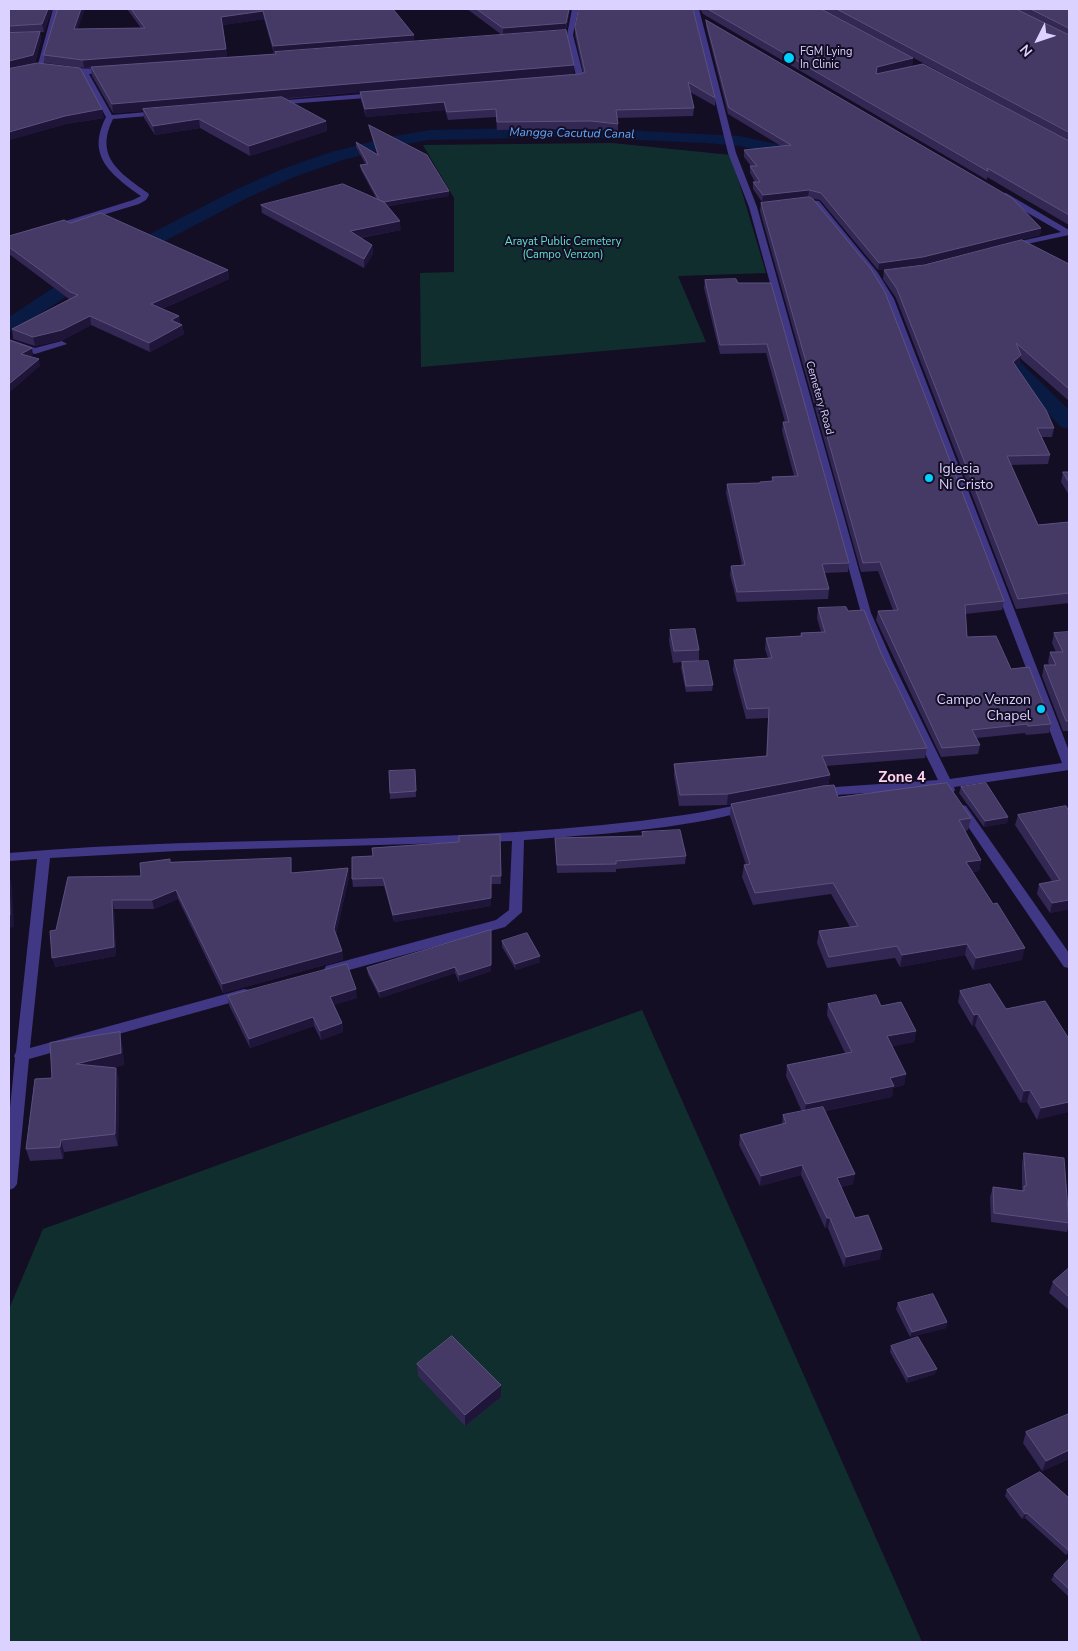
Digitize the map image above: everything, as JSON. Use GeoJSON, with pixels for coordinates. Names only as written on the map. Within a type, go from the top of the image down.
{"type":"FeatureCollection","features":[{"type":"Feature","properties":{"kind":"street"},"geometry":{"type":"LineString","coordinates":[[48,68],[35,68],[48,36],[56,9]]}},
{"type":"Feature","properties":{"kind":"street"},"geometry":{"type":"LineString","coordinates":[[561,79],[580,78],[570,35],[576,9]]}},
{"type":"Feature","properties":{"kind":"street"},"geometry":{"type":"LineString","coordinates":[[698,13],[707,22]]}},
{"type":"Feature","properties":{"kind":"street","name":"Cemetery Road"},"geometry":{"type":"LineString","coordinates":[[698,13],[727,135],[758,206],[866,613],[887,663],[945,784],[1069,963]]}},
{"type":"Feature","properties":{"kind":"street"},"geometry":{"type":"LineString","coordinates":[[561,36],[570,35]]}},
{"type":"Feature","properties":{"kind":"street"},"geometry":{"type":"LineString","coordinates":[[38,36],[48,36]]}},
{"type":"Feature","properties":{"kind":"street"},"geometry":{"type":"LineString","coordinates":[[57,69],[84,72],[114,70]]}},
{"type":"Feature","properties":{"kind":"street"},"geometry":{"type":"LineString","coordinates":[[84,72],[110,117]]}},
{"type":"Feature","properties":{"kind":"street"},"geometry":{"type":"LineString","coordinates":[[266,104],[384,94]]}},
{"type":"Feature","properties":{"kind":"street"},"geometry":{"type":"LineString","coordinates":[[110,117],[168,112]]}},
{"type":"Feature","properties":{"kind":"street"},"geometry":{"type":"LineString","coordinates":[[45,230],[143,198],[145,195],[114,173],[104,156],[102,138],[110,117]]}},
{"type":"Feature","properties":{"kind":"street"},"geometry":{"type":"LineString","coordinates":[[999,192],[1069,232]]}},
{"type":"Feature","properties":{"kind":"street"},"geometry":{"type":"LineString","coordinates":[[790,203],[808,201],[816,203],[880,275],[1069,766],[945,784],[812,794]]}},
{"type":"Feature","properties":{"kind":"street"},"geometry":{"type":"LineString","coordinates":[[1000,249],[1069,232]]}},
{"type":"Feature","properties":{"kind":"street"},"geometry":{"type":"LineString","coordinates":[[9,342],[35,351],[62,344]]}},
{"type":"Feature","properties":{"kind":"street"},"geometry":{"type":"LineString","coordinates":[[9,857],[183,846],[518,836],[591,831],[682,820],[756,805]]}},
{"type":"Feature","properties":{"kind":"street"},"geometry":{"type":"LineString","coordinates":[[318,974],[500,924],[515,912],[518,836]]}},
{"type":"Feature","properties":{"kind":"street"},"geometry":{"type":"LineString","coordinates":[[9,1184],[21,1056],[44,854]]}},
{"type":"Feature","properties":{"kind":"street"},"geometry":{"type":"LineString","coordinates":[[21,1056],[261,990]]}},
{"type":"Feature","properties":{"kind":"green space","name":"Arayat Public Cemetery (Campo Venzon)"},"geometry":{"type":"Polygon","coordinates":[[[612,143],[731,155],[766,273],[678,276],[706,342],[421,367],[420,273],[454,272],[454,198],[423,145],[612,143]]]}},
{"type":"Feature","properties":{"kind":"green space"},"geometry":{"type":"Polygon","coordinates":[[[642,1010],[922,1642],[9,1642],[9,1309],[43,1229],[642,1010]]]}},
{"type":"Feature","properties":{"kind":"building"},"geometry":{"type":"Polygon","coordinates":[[[9,9],[48,9],[42,24],[9,26],[9,9]]]}},
{"type":"Feature","properties":{"kind":"building"},"geometry":{"type":"Polygon","coordinates":[[[58,9],[81,9],[74,29],[145,28],[131,9],[393,9],[414,35],[273,46],[263,11],[221,17],[226,49],[83,60],[44,55],[58,9]]]}},
{"type":"Feature","properties":{"kind":"building"},"geometry":{"type":"Polygon","coordinates":[[[477,9],[569,9],[566,23],[503,28],[477,9]]]}},
{"type":"Feature","properties":{"kind":"building"},"geometry":{"type":"Polygon","coordinates":[[[579,9],[693,9],[715,98],[688,82],[694,108],[616,110],[618,124],[591,121],[497,122],[496,109],[447,112],[444,102],[365,109],[360,92],[580,74],[585,72],[575,27],[579,9]]]}},
{"type":"Feature","properties":{"kind":"building"},"geometry":{"type":"Polygon","coordinates":[[[708,9],[821,9],[913,58],[877,67],[876,74],[923,64],[1069,141],[1069,215],[987,168],[988,171],[708,9]]]}},
{"type":"Feature","properties":{"kind":"building"},"geometry":{"type":"Polygon","coordinates":[[[837,9],[1016,9],[1069,35],[1069,132],[837,9]]]}},
{"type":"Feature","properties":{"kind":"building"},"geometry":{"type":"Polygon","coordinates":[[[1031,9],[1069,9],[1069,28],[1031,9]]]}},
{"type":"Feature","properties":{"kind":"building"},"geometry":{"type":"Polygon","coordinates":[[[706,20],[1012,198],[1041,228],[923,257],[879,263],[821,193],[809,190],[763,195],[753,182],[760,182],[750,166],[757,166],[744,150],[791,145],[729,108],[706,20]]]}},
{"type":"Feature","properties":{"kind":"building"},"geometry":{"type":"Polygon","coordinates":[[[566,30],[574,65],[112,104],[91,67],[276,54],[275,52],[566,30]]]}},
{"type":"Feature","properties":{"kind":"building"},"geometry":{"type":"Polygon","coordinates":[[[40,32],[33,55],[9,61],[9,33],[40,32]]]}},
{"type":"Feature","properties":{"kind":"building"},"geometry":{"type":"Polygon","coordinates":[[[38,63],[80,68],[102,109],[65,116],[9,132],[9,69],[38,63]]]}},
{"type":"Feature","properties":{"kind":"building"},"geometry":{"type":"Polygon","coordinates":[[[282,97],[326,121],[249,146],[199,119],[153,126],[143,109],[282,97]]]}},
{"type":"Feature","properties":{"kind":"building"},"geometry":{"type":"Polygon","coordinates":[[[369,125],[427,155],[449,191],[384,202],[379,200],[360,165],[368,164],[356,142],[378,155],[369,125]]]}},
{"type":"Feature","properties":{"kind":"building"},"geometry":{"type":"Polygon","coordinates":[[[343,184],[384,202],[400,221],[350,231],[372,245],[364,259],[261,205],[343,184]]]}},
{"type":"Feature","properties":{"kind":"building"},"geometry":{"type":"Polygon","coordinates":[[[809,197],[813,199],[871,269],[885,292],[1004,601],[965,605],[967,637],[996,636],[1011,669],[1029,667],[1051,724],[1028,726],[1027,724],[972,730],[980,745],[942,748],[878,611],[898,610],[880,562],[863,563],[761,203],[809,197]]]}},
{"type":"Feature","properties":{"kind":"building"},"geometry":{"type":"Polygon","coordinates":[[[101,213],[228,270],[151,304],[179,316],[171,320],[182,325],[149,343],[90,316],[62,330],[33,337],[12,329],[78,295],[70,292],[9,247],[9,236],[64,220],[70,223],[101,213]]]}},
{"type":"Feature","properties":{"kind":"building"},"geometry":{"type":"Polygon","coordinates":[[[1022,240],[1069,264],[1069,389],[1016,343],[1021,355],[1013,362],[1046,410],[1054,428],[1037,428],[1050,455],[1007,456],[1038,525],[1069,522],[1069,593],[1018,599],[897,289],[884,270],[924,265],[1022,240]]]}},
{"type":"Feature","properties":{"kind":"building"},"geometry":{"type":"Polygon","coordinates":[[[736,279],[738,283],[771,283],[849,563],[822,564],[829,589],[737,592],[731,566],[745,565],[727,484],[760,483],[773,481],[772,477],[798,476],[783,422],[789,422],[767,344],[720,345],[705,280],[736,279]]]}},
{"type":"Feature","properties":{"kind":"building"},"geometry":{"type":"Polygon","coordinates":[[[9,340],[32,348],[21,354],[39,359],[9,384],[9,340]]]}},
{"type":"Feature","properties":{"kind":"building"},"geometry":{"type":"Polygon","coordinates":[[[1063,472],[1069,472],[1069,482],[1063,472]]]}},
{"type":"Feature","properties":{"kind":"building"},"geometry":{"type":"Polygon","coordinates":[[[846,607],[848,611],[864,610],[881,653],[927,748],[822,756],[830,775],[728,794],[680,795],[674,764],[767,756],[769,708],[747,709],[734,660],[772,658],[766,638],[802,636],[801,633],[825,632],[818,608],[846,607]]]}},
{"type":"Feature","properties":{"kind":"building"},"geometry":{"type":"Polygon","coordinates":[[[695,629],[699,650],[674,651],[670,630],[695,629]]]}},
{"type":"Feature","properties":{"kind":"building"},"geometry":{"type":"Polygon","coordinates":[[[1069,632],[1069,721],[1066,721],[1044,665],[1056,665],[1050,652],[1063,652],[1054,633],[1069,632]]]}},
{"type":"Feature","properties":{"kind":"building"},"geometry":{"type":"Polygon","coordinates":[[[708,661],[713,685],[686,686],[682,662],[708,661]]]}},
{"type":"Feature","properties":{"kind":"building"},"geometry":{"type":"Polygon","coordinates":[[[415,770],[416,791],[390,793],[389,771],[415,770]]]}},
{"type":"Feature","properties":{"kind":"building"},"geometry":{"type":"Polygon","coordinates":[[[947,783],[971,818],[959,820],[981,860],[966,862],[993,904],[997,903],[1025,948],[976,958],[967,944],[902,955],[897,946],[829,957],[819,931],[858,926],[833,883],[755,893],[744,865],[750,864],[731,804],[823,786],[834,785],[838,797],[947,783]]]}},
{"type":"Feature","properties":{"kind":"building"},"geometry":{"type":"Polygon","coordinates":[[[986,783],[1008,817],[985,821],[961,787],[986,783]]]}},
{"type":"Feature","properties":{"kind":"building"},"geometry":{"type":"Polygon","coordinates":[[[1066,806],[1069,811],[1069,900],[1052,903],[1039,884],[1060,880],[1018,815],[1066,806]]]}},
{"type":"Feature","properties":{"kind":"building"},"geometry":{"type":"Polygon","coordinates":[[[680,830],[686,856],[616,861],[616,864],[557,865],[555,838],[643,836],[642,832],[680,830]]]}},
{"type":"Feature","properties":{"kind":"building"},"geometry":{"type":"Polygon","coordinates":[[[500,835],[501,876],[491,876],[491,898],[393,915],[383,878],[352,879],[352,857],[373,856],[372,848],[459,842],[459,836],[500,835]]]}},
{"type":"Feature","properties":{"kind":"building"},"geometry":{"type":"Polygon","coordinates":[[[291,858],[291,873],[348,868],[334,929],[342,951],[222,984],[176,890],[152,900],[112,900],[114,947],[52,958],[50,931],[56,930],[68,877],[141,876],[140,863],[170,859],[170,862],[291,858]]]}},
{"type":"Feature","properties":{"kind":"building"},"geometry":{"type":"Polygon","coordinates":[[[9,872],[10,915],[9,915],[9,872]]]}},
{"type":"Feature","properties":{"kind":"building"},"geometry":{"type":"Polygon","coordinates":[[[491,930],[491,965],[459,975],[455,967],[379,992],[367,968],[491,930]]]}},
{"type":"Feature","properties":{"kind":"building"},"geometry":{"type":"Polygon","coordinates":[[[527,933],[540,956],[515,964],[502,941],[527,933]]]}},
{"type":"Feature","properties":{"kind":"building"},"geometry":{"type":"Polygon","coordinates":[[[347,964],[356,989],[330,997],[342,1023],[320,1031],[313,1017],[249,1039],[228,996],[347,964]]]}},
{"type":"Feature","properties":{"kind":"building"},"geometry":{"type":"Polygon","coordinates":[[[990,984],[1006,1009],[1045,1001],[1069,1039],[1069,1102],[1041,1108],[1030,1090],[1024,1091],[978,1014],[974,1015],[960,991],[990,984]]]}},
{"type":"Feature","properties":{"kind":"building"},"geometry":{"type":"Polygon","coordinates":[[[876,995],[881,1006],[901,1002],[916,1031],[887,1036],[906,1074],[890,1078],[894,1086],[806,1104],[787,1065],[852,1052],[828,1004],[876,995]]]}},
{"type":"Feature","properties":{"kind":"building"},"geometry":{"type":"Polygon","coordinates":[[[120,1032],[121,1053],[76,1064],[116,1068],[115,1134],[61,1140],[60,1147],[26,1149],[35,1079],[52,1078],[50,1043],[120,1032]]]}},
{"type":"Feature","properties":{"kind":"building"},"geometry":{"type":"Polygon","coordinates":[[[823,1107],[855,1174],[837,1178],[855,1218],[868,1215],[882,1249],[846,1257],[830,1218],[827,1218],[802,1165],[761,1176],[740,1135],[786,1123],[783,1115],[823,1107]]]}},
{"type":"Feature","properties":{"kind":"building"},"geometry":{"type":"Polygon","coordinates":[[[1024,1153],[1064,1158],[1069,1223],[994,1213],[993,1187],[1024,1191],[1024,1186],[1026,1186],[1024,1153]]]}},
{"type":"Feature","properties":{"kind":"building"},"geometry":{"type":"Polygon","coordinates":[[[1069,1268],[1069,1297],[1053,1282],[1069,1268]]]}},
{"type":"Feature","properties":{"kind":"building"},"geometry":{"type":"Polygon","coordinates":[[[933,1294],[947,1322],[912,1332],[898,1303],[933,1294]]]}},
{"type":"Feature","properties":{"kind":"building"},"geometry":{"type":"Polygon","coordinates":[[[452,1336],[501,1385],[465,1415],[417,1364],[452,1336]]]}},
{"type":"Feature","properties":{"kind":"building"},"geometry":{"type":"Polygon","coordinates":[[[918,1337],[937,1369],[908,1377],[891,1346],[918,1337]]]}},
{"type":"Feature","properties":{"kind":"building"},"geometry":{"type":"Polygon","coordinates":[[[1069,1414],[1069,1450],[1046,1461],[1026,1432],[1069,1414]]]}},
{"type":"Feature","properties":{"kind":"building"},"geometry":{"type":"Polygon","coordinates":[[[1040,1472],[1069,1498],[1068,1550],[1027,1513],[1025,1514],[1007,1490],[1040,1472]]]}},
{"type":"Feature","properties":{"kind":"building"},"geometry":{"type":"Polygon","coordinates":[[[1069,1559],[1069,1589],[1054,1575],[1069,1559]]]}},
{"type":"Feature","properties":{"kind":"waterway","name":"Mangga Cacutud Canal"},"geometry":{"type":"LineString","coordinates":[[9,326],[87,274],[241,194],[288,173],[337,156],[390,142],[429,135],[567,132],[705,138],[740,141],[775,149],[804,164]]}},
{"type":"Feature","properties":{"kind":"waterway","name":"Mangga Cacutud Canal"},"geometry":{"type":"LineString","coordinates":[[991,344],[1069,422]]}},
{"type":"Feature","properties":{"kind":"place","name":"FGM Lying In Clinic"},"geometry":{"type":"Point","coordinates":[789,58]}},
{"type":"Feature","properties":{"kind":"place","name":"Iglesia Ni Cristo"},"geometry":{"type":"Point","coordinates":[929,478]}},
{"type":"Feature","properties":{"kind":"place","name":"Campo Venzon Chapel"},"geometry":{"type":"Point","coordinates":[1041,709]}},
{"type":"Feature","properties":{"kind":"district","name":"Zone 4"},"geometry":{"type":"Point","coordinates":[902,778]}}]}
